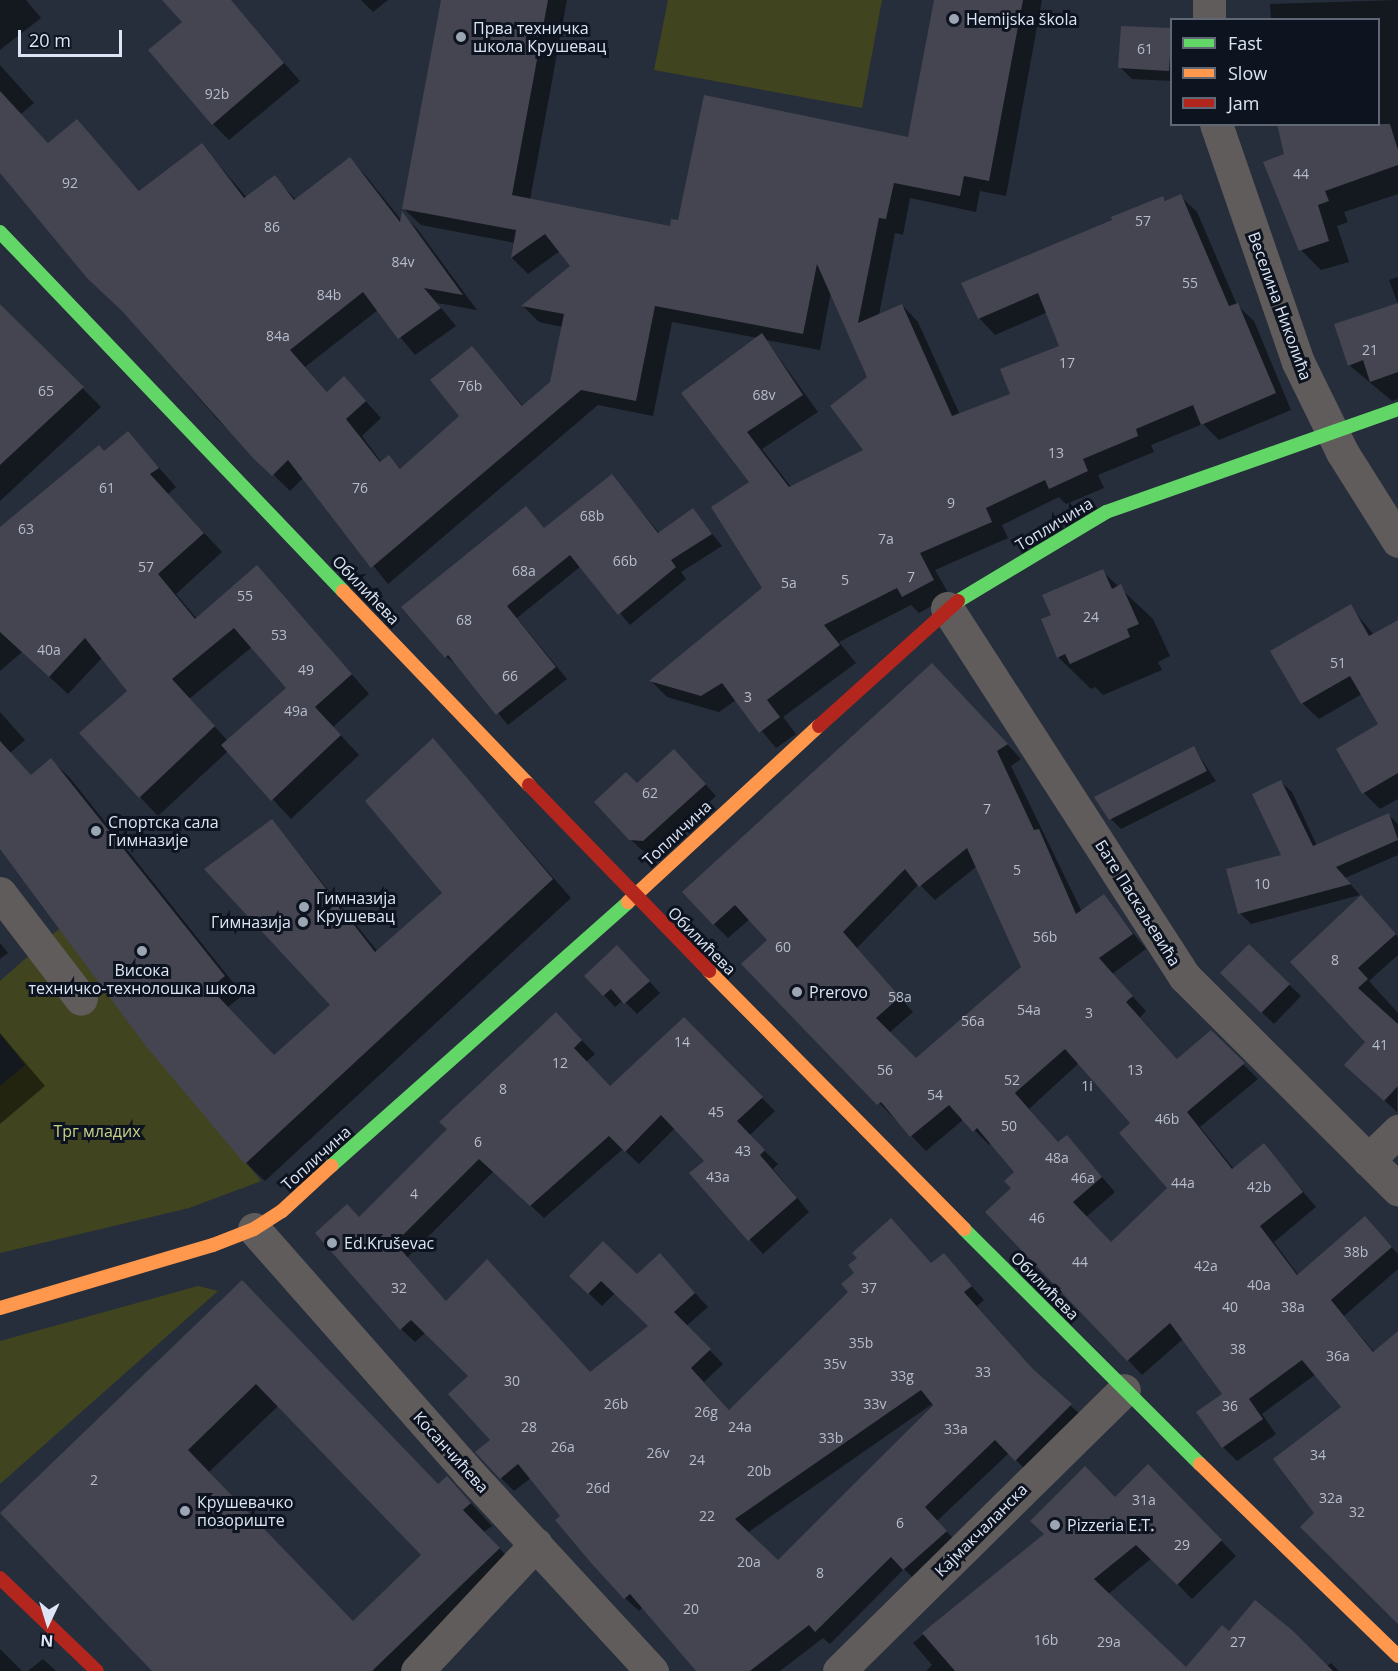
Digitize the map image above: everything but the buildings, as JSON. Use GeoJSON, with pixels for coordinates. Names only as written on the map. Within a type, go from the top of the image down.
{"type":"FeatureCollection","features":[{"type":"Feature","properties":{"kind":"street"},"geometry":{"type":"LineString","coordinates":[[1209,0],[1209,18]]}},
{"type":"Feature","properties":{"kind":"street","name":"Веселина Николића"},"geometry":{"type":"LineString","coordinates":[[1217,126],[1298,362],[1332,431],[1398,541]]}},
{"type":"Feature","properties":{"kind":"street","name":"Обилићева"},"geometry":{"type":"LineString","coordinates":[[0,232],[634,896],[1124,1390],[1398,1656]]}},
{"type":"Feature","properties":{"kind":"street","name":"Топличина"},"geometry":{"type":"LineString","coordinates":[[0,1308],[254,1229],[282,1211],[634,896],[946,608],[1106,512],[1398,409]]}},
{"type":"Feature","properties":{"kind":"street","name":"Бате Паскаљевића"},"geometry":{"type":"LineString","coordinates":[[946,608],[1185,977],[1398,1189]]}},
{"type":"Feature","properties":{"kind":"street"},"geometry":{"type":"LineString","coordinates":[[0,893],[81,999]]}},
{"type":"Feature","properties":{"kind":"street"},"geometry":{"type":"LineString","coordinates":[[1368,1160],[1398,1131]]}},
{"type":"Feature","properties":{"kind":"street","name":"Косанчићева"},"geometry":{"type":"LineString","coordinates":[[254,1229],[652,1671]]}},
{"type":"Feature","properties":{"kind":"street","name":"Кајмакчаланска"},"geometry":{"type":"LineString","coordinates":[[839,1671],[1124,1390]]}},
{"type":"Feature","properties":{"kind":"street"},"geometry":{"type":"LineString","coordinates":[[417,1671],[536,1544]]}},
{"type":"Feature","properties":{"kind":"street"},"geometry":{"type":"LineString","coordinates":[[0,1578],[97,1671]]}},
{"type":"Feature","properties":{"kind":"green space"},"geometry":{"type":"Polygon","coordinates":[[[668,0],[882,0],[862,108],[654,70],[668,0]]]}},
{"type":"Feature","properties":{"kind":"green space","name":"Трг младих"},"geometry":{"type":"Polygon","coordinates":[[[61,927],[261,1181],[189,1208],[0,1253],[0,1086],[25,1065],[0,1034],[0,981],[61,927]]]}},
{"type":"Feature","properties":{"kind":"green space"},"geometry":{"type":"Polygon","coordinates":[[[198,1286],[218,1291],[0,1484],[0,1341],[198,1286]]]}},
{"type":"Feature","properties":{"kind":"traffic: fast"},"geometry":{"type":"LineString","coordinates":[[0,232],[343,591]]}},
{"type":"Feature","properties":{"kind":"traffic: fast"},"geometry":{"type":"LineString","coordinates":[[958,601],[1106,512],[1398,409]]}},
{"type":"Feature","properties":{"kind":"traffic: fast"},"geometry":{"type":"LineString","coordinates":[[331,1166],[628,902]]}},
{"type":"Feature","properties":{"kind":"traffic: fast"},"geometry":{"type":"LineString","coordinates":[[964,1229],[1200,1464]]}},
{"type":"Feature","properties":{"kind":"traffic: slow"},"geometry":{"type":"LineString","coordinates":[[343,591],[529,785]]}},
{"type":"Feature","properties":{"kind":"traffic: slow"},"geometry":{"type":"LineString","coordinates":[[628,902],[819,726]]}},
{"type":"Feature","properties":{"kind":"traffic: slow"},"geometry":{"type":"LineString","coordinates":[[709,971],[964,1229]]}},
{"type":"Feature","properties":{"kind":"traffic: slow"},"geometry":{"type":"LineString","coordinates":[[0,1308],[213,1245],[254,1229],[282,1211],[331,1166]]}},
{"type":"Feature","properties":{"kind":"traffic: slow"},"geometry":{"type":"LineString","coordinates":[[1200,1464],[1398,1656]]}},
{"type":"Feature","properties":{"kind":"traffic: jam"},"geometry":{"type":"LineString","coordinates":[[819,726],[958,601]]}},
{"type":"Feature","properties":{"kind":"traffic: jam"},"geometry":{"type":"LineString","coordinates":[[529,785],[709,971]]}},
{"type":"Feature","properties":{"kind":"traffic: jam"},"geometry":{"type":"LineString","coordinates":[[0,1578],[97,1671]]}},
{"type":"Feature","properties":{"kind":"place","name":"Hemijska škola"},"geometry":{"type":"Point","coordinates":[954,19]}},
{"type":"Feature","properties":{"kind":"place","name":"Прва техничка школа Крушевац"},"geometry":{"type":"Point","coordinates":[461,37]}},
{"type":"Feature","properties":{"kind":"place","name":"Спортска сала Гимназије"},"geometry":{"type":"Point","coordinates":[96,831]}},
{"type":"Feature","properties":{"kind":"place","name":"Гимназија Крушевац"},"geometry":{"type":"Point","coordinates":[304,907]}},
{"type":"Feature","properties":{"kind":"place","name":"Гимназија"},"geometry":{"type":"Point","coordinates":[303,922]}},
{"type":"Feature","properties":{"kind":"place","name":"Висока техничко-технолошка школа"},"geometry":{"type":"Point","coordinates":[142,951]}},
{"type":"Feature","properties":{"kind":"place","name":"Prerovo"},"geometry":{"type":"Point","coordinates":[797,992]}},
{"type":"Feature","properties":{"kind":"place","name":"Ed.Kruševac"},"geometry":{"type":"Point","coordinates":[332,1243]}},
{"type":"Feature","properties":{"kind":"place","name":"Крушевачко позориште"},"geometry":{"type":"Point","coordinates":[185,1511]}},
{"type":"Feature","properties":{"kind":"place","name":"Pizzeria E.T."},"geometry":{"type":"Point","coordinates":[1055,1525]}}]}
